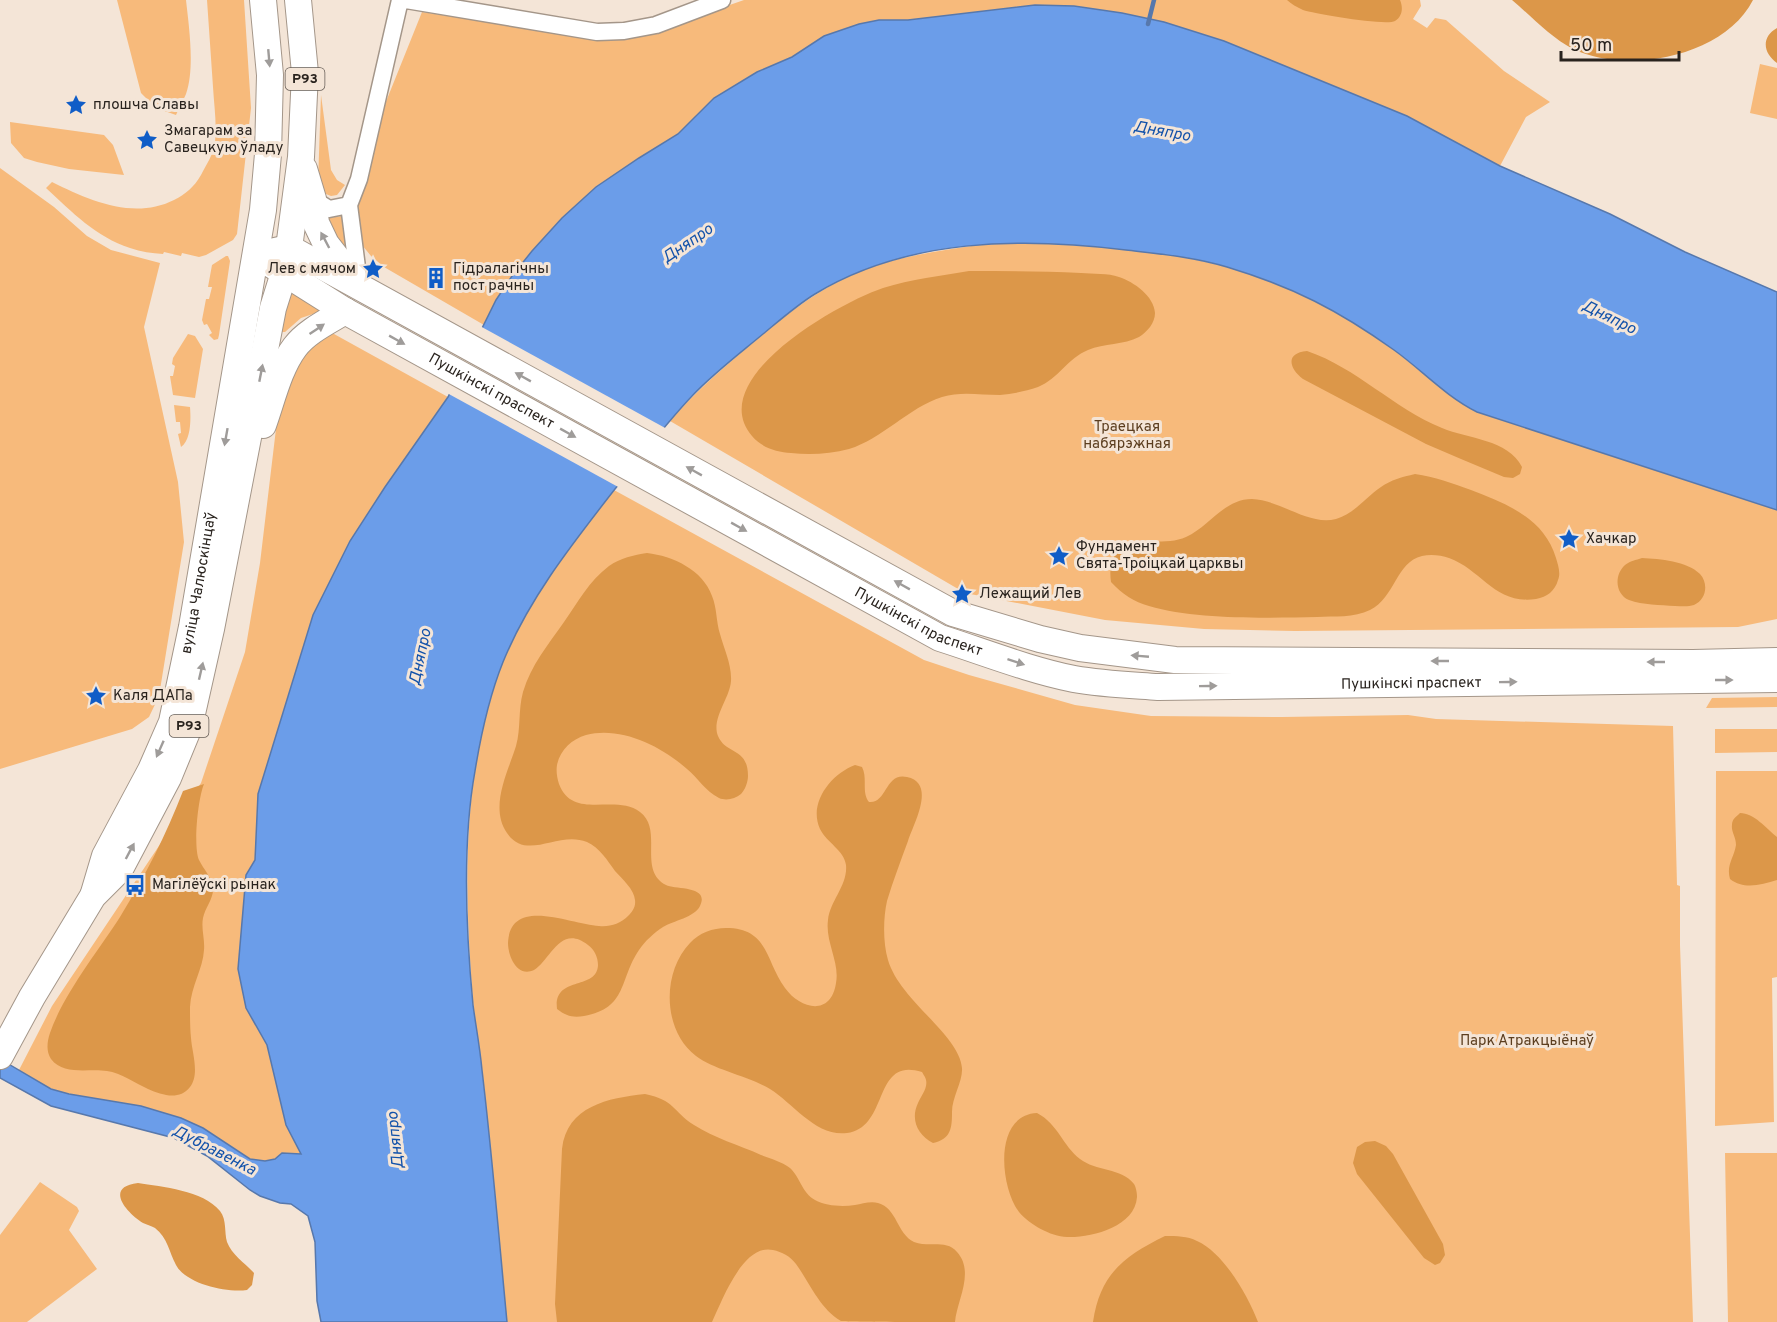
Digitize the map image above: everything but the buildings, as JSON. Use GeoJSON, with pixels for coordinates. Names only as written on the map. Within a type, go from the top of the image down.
{"type":"FeatureCollection","features":[{"type":"Feature","properties":{"kind":"main road","name":"Р93"},"geometry":{"type":"LineString","coordinates":[[256,255],[268,154],[270,75],[264,0]]}},
{"type":"Feature","properties":{"kind":"main road","name":"Р93"},"geometry":{"type":"LineString","coordinates":[[284,273],[301,157],[305,73],[298,0]]}},
{"type":"Feature","properties":{"kind":"main road","name":"Пушкінскі праспект"},"geometry":{"type":"LineString","coordinates":[[301,157],[313,199],[316,223],[326,244],[359,287]]}},
{"type":"Feature","properties":{"kind":"main road"},"geometry":{"type":"LineString","coordinates":[[256,255],[289,248]]}},
{"type":"Feature","properties":{"kind":"main road","name":"Пушкінскі праспект"},"geometry":{"type":"LineString","coordinates":[[289,248],[953,613],[1040,639],[1080,648],[1175,660],[1682,663],[1777,661]]}},
{"type":"Feature","properties":{"kind":"main road","name":"Пушкінскі праспект"},"geometry":{"type":"LineString","coordinates":[[256,255],[345,311],[940,638],[1043,671],[1074,679],[1158,687],[1777,679]]}},
{"type":"Feature","properties":{"kind":"main road","name":"вуліца Чалюскінцаў"},"geometry":{"type":"LineString","coordinates":[[93,896],[105,856],[151,770],[172,722],[195,616],[256,255]]}},
{"type":"Feature","properties":{"kind":"main road","name":"вуліца Чалюскінцаў"},"geometry":{"type":"LineString","coordinates":[[0,1056],[32,997],[93,896],[120,869],[168,778],[189,728],[273,308],[284,273]]}},
{"type":"Feature","properties":{"kind":"main road"},"geometry":{"type":"LineString","coordinates":[[229,533],[258,439],[287,361],[296,345],[345,311]]}},
{"type":"Feature","properties":{"kind":"street"},"geometry":{"type":"LineString","coordinates":[[359,287],[348,205],[359,179],[400,0]]}},
{"type":"Feature","properties":{"kind":"street"},"geometry":{"type":"LineString","coordinates":[[406,0],[597,32],[624,31],[656,24],[722,0]]}},
{"type":"Feature","properties":{"kind":"street"},"geometry":{"type":"LineString","coordinates":[[313,199],[329,209],[348,205]]}},
{"type":"Feature","properties":{"kind":"green space"},"geometry":{"type":"Polygon","coordinates":[[[117,0],[186,0],[190,47],[189,84],[176,115],[156,108],[141,93],[117,0]]]}},
{"type":"Feature","properties":{"kind":"green space"},"geometry":{"type":"Polygon","coordinates":[[[207,0],[244,0],[251,108],[237,234],[233,240],[199,257],[182,253],[181,256],[134,249],[95,231],[46,188],[52,182],[81,196],[112,206],[143,208],[159,206],[174,200],[193,187],[211,155],[216,135],[207,0]]]}},
{"type":"Feature","properties":{"kind":"green space"},"geometry":{"type":"Polygon","coordinates":[[[744,0],[1420,0],[1421,6],[1413,19],[1427,28],[1435,18],[1446,20],[1504,71],[1550,102],[1526,117],[1500,166],[1407,116],[1224,41],[1164,22],[1074,6],[1035,5],[908,20],[879,20],[824,36],[792,57],[757,72],[714,98],[678,134],[596,187],[562,218],[532,251],[512,276],[484,325],[384,267],[362,245],[353,217],[375,129],[422,12],[590,37],[658,30],[744,0]]]}},
{"type":"Feature","properties":{"kind":"green space"},"geometry":{"type":"Polygon","coordinates":[[[1760,64],[1777,68],[1777,119],[1750,113],[1760,64]]]}},
{"type":"Feature","properties":{"kind":"green space"},"geometry":{"type":"Polygon","coordinates":[[[321,95],[331,170],[337,180],[345,185],[337,195],[331,196],[321,192],[318,183],[321,95]]]}},
{"type":"Feature","properties":{"kind":"green space"},"geometry":{"type":"Polygon","coordinates":[[[10,122],[104,135],[113,145],[124,175],[69,169],[24,158],[11,143],[10,122]]]}},
{"type":"Feature","properties":{"kind":"green space"},"geometry":{"type":"Polygon","coordinates":[[[0,168],[54,207],[87,236],[111,250],[160,263],[144,327],[178,482],[184,542],[159,696],[149,717],[132,729],[0,769],[0,168]]]}},
{"type":"Feature","properties":{"kind":"green space"},"geometry":{"type":"Polygon","coordinates":[[[344,216],[345,245],[342,250],[327,218],[344,216]]]}},
{"type":"Feature","properties":{"kind":"green space","name":"Траецкая набярэжная"},"geometry":{"type":"Polygon","coordinates":[[[991,243],[1122,248],[1211,263],[1254,275],[1295,290],[1354,322],[1395,350],[1452,396],[1477,412],[1777,510],[1777,619],[1738,627],[1295,631],[1204,629],[1105,620],[965,593],[670,421],[700,389],[744,350],[792,311],[830,286],[858,272],[890,261],[991,243]]]}},
{"type":"Feature","properties":{"kind":"green space"},"geometry":{"type":"Polygon","coordinates":[[[226,256],[230,261],[219,335],[218,339],[214,340],[209,335],[212,333],[207,324],[204,325],[202,320],[206,299],[209,299],[212,287],[208,287],[212,265],[226,256]]]}},
{"type":"Feature","properties":{"kind":"green space"},"geometry":{"type":"Polygon","coordinates":[[[288,290],[322,311],[301,318],[282,332],[288,290]]]}},
{"type":"Feature","properties":{"kind":"green space"},"geometry":{"type":"Polygon","coordinates":[[[325,333],[334,334],[448,397],[350,541],[313,615],[258,794],[255,860],[246,875],[244,913],[246,1008],[267,1045],[286,1125],[302,1154],[282,1153],[275,1159],[265,1161],[250,1159],[203,1128],[181,1118],[141,1106],[51,1089],[19,1070],[52,1006],[201,783],[245,652],[260,563],[281,387],[285,372],[325,333]]]}},
{"type":"Feature","properties":{"kind":"green space"},"geometry":{"type":"Polygon","coordinates":[[[188,334],[195,336],[203,349],[195,398],[173,395],[170,376],[173,376],[175,366],[172,364],[173,358],[188,334]]]}},
{"type":"Feature","properties":{"kind":"green space"},"geometry":{"type":"Polygon","coordinates":[[[174,405],[190,407],[189,434],[181,447],[178,434],[181,433],[180,422],[176,422],[174,405]]]}},
{"type":"Feature","properties":{"kind":"green space","name":"Парк Атракцыёнаў"},"geometry":{"type":"Polygon","coordinates":[[[614,490],[924,660],[1075,705],[1151,716],[1408,715],[1436,719],[1673,726],[1693,1322],[507,1322],[470,959],[467,872],[473,786],[479,744],[489,702],[513,638],[552,572],[614,490]]]}},
{"type":"Feature","properties":{"kind":"green space"},"geometry":{"type":"Polygon","coordinates":[[[1777,697],[1777,707],[1706,708],[1712,698],[1777,697]]]}},
{"type":"Feature","properties":{"kind":"green space"},"geometry":{"type":"Polygon","coordinates":[[[1715,729],[1777,729],[1777,752],[1715,753],[1715,729]]]}},
{"type":"Feature","properties":{"kind":"green space"},"geometry":{"type":"Polygon","coordinates":[[[1716,771],[1777,771],[1777,977],[1772,978],[1774,1122],[1715,1126],[1716,771]]]}},
{"type":"Feature","properties":{"kind":"green space"},"geometry":{"type":"Polygon","coordinates":[[[1725,1153],[1777,1153],[1777,1322],[1728,1322],[1725,1153]]]}},
{"type":"Feature","properties":{"kind":"green space"},"geometry":{"type":"Polygon","coordinates":[[[40,1182],[77,1207],[79,1211],[69,1230],[97,1269],[27,1322],[0,1322],[0,1235],[40,1182]]]}},
{"type":"Feature","properties":{"kind":"shaded area"},"geometry":{"type":"Polygon","coordinates":[[[1287,0],[1400,0],[1402,11],[1400,17],[1395,21],[1365,21],[1303,10],[1287,0]]]}},
{"type":"Feature","properties":{"kind":"shaded area"},"geometry":{"type":"Polygon","coordinates":[[[1512,0],[1753,0],[1739,20],[1720,35],[1698,47],[1672,56],[1646,60],[1620,60],[1595,57],[1573,49],[1549,33],[1512,0]]]}},
{"type":"Feature","properties":{"kind":"shaded area"},"geometry":{"type":"Polygon","coordinates":[[[1777,28],[1777,63],[1769,55],[1766,40],[1777,28]]]}},
{"type":"Feature","properties":{"kind":"shaded area"},"geometry":{"type":"Polygon","coordinates":[[[969,271],[1053,272],[1115,276],[1131,282],[1147,295],[1154,307],[1155,317],[1150,327],[1139,337],[1088,350],[1038,387],[1005,395],[963,394],[942,397],[918,408],[873,438],[849,449],[820,454],[786,452],[765,446],[752,436],[742,414],[746,390],[761,367],[783,346],[810,326],[863,296],[915,280],[969,271]]]}},
{"type":"Feature","properties":{"kind":"shaded area"},"geometry":{"type":"Polygon","coordinates":[[[1307,351],[1342,367],[1424,420],[1452,432],[1497,445],[1516,458],[1522,467],[1520,474],[1513,478],[1504,477],[1426,444],[1303,379],[1291,362],[1295,355],[1307,351]]]}},
{"type":"Feature","properties":{"kind":"shaded area"},"geometry":{"type":"Polygon","coordinates":[[[1415,474],[1443,480],[1484,495],[1511,507],[1533,523],[1543,532],[1558,563],[1559,577],[1553,590],[1544,597],[1536,599],[1510,597],[1499,592],[1461,563],[1432,555],[1422,556],[1406,565],[1385,597],[1364,613],[1344,616],[1255,618],[1168,611],[1138,602],[1124,594],[1111,582],[1112,562],[1116,553],[1124,546],[1130,543],[1170,541],[1186,537],[1233,503],[1252,499],[1263,500],[1315,519],[1336,519],[1354,509],[1385,485],[1415,474]]]}},
{"type":"Feature","properties":{"kind":"shaded area"},"geometry":{"type":"Polygon","coordinates":[[[647,553],[667,557],[686,566],[708,587],[715,605],[731,675],[730,688],[717,723],[718,736],[726,746],[744,760],[748,778],[741,794],[725,799],[710,792],[677,761],[640,740],[613,733],[599,733],[576,739],[564,750],[557,765],[557,772],[559,784],[565,795],[584,804],[619,805],[640,812],[647,820],[650,829],[651,860],[658,878],[666,885],[696,891],[702,899],[694,913],[663,927],[644,943],[620,991],[608,1006],[598,1012],[573,1017],[557,1009],[558,998],[568,987],[591,978],[596,973],[598,962],[594,951],[578,939],[570,938],[556,946],[534,970],[523,971],[518,968],[510,954],[508,943],[511,928],[519,920],[531,916],[559,918],[599,926],[611,925],[622,921],[631,913],[635,905],[634,896],[603,855],[587,842],[576,839],[524,845],[515,841],[507,833],[502,823],[500,801],[518,739],[523,692],[535,664],[584,592],[602,572],[622,559],[647,553]]]}},
{"type":"Feature","properties":{"kind":"shaded area"},"geometry":{"type":"Polygon","coordinates":[[[1642,558],[1673,562],[1695,570],[1705,582],[1704,596],[1698,603],[1689,606],[1646,604],[1624,597],[1618,584],[1621,569],[1642,558]]]}},
{"type":"Feature","properties":{"kind":"shaded area"},"geometry":{"type":"Polygon","coordinates":[[[855,765],[862,767],[864,771],[865,794],[869,802],[879,798],[894,779],[900,777],[916,781],[921,787],[921,805],[887,901],[884,931],[886,953],[895,975],[904,989],[951,1043],[962,1068],[952,1106],[952,1123],[949,1132],[944,1139],[933,1143],[923,1136],[915,1121],[916,1109],[926,1086],[926,1079],[922,1072],[906,1070],[895,1074],[870,1119],[861,1128],[847,1133],[836,1133],[815,1125],[770,1089],[703,1061],[685,1045],[672,1016],[671,985],[674,969],[681,955],[698,936],[721,928],[740,929],[758,940],[778,978],[791,995],[799,1001],[814,1006],[828,1001],[833,994],[837,975],[828,920],[842,886],[846,865],[842,855],[820,829],[817,809],[819,800],[830,782],[855,765]]]}},
{"type":"Feature","properties":{"kind":"shaded area"},"geometry":{"type":"Polygon","coordinates":[[[204,784],[198,811],[196,844],[199,860],[211,880],[213,892],[203,918],[202,964],[192,992],[190,1007],[195,1070],[193,1082],[186,1091],[170,1096],[153,1091],[112,1072],[63,1068],[51,1059],[48,1050],[49,1036],[56,1018],[138,886],[183,791],[204,784]]]}},
{"type":"Feature","properties":{"kind":"shaded area"},"geometry":{"type":"Polygon","coordinates":[[[1740,813],[1755,818],[1777,837],[1777,880],[1759,885],[1741,885],[1730,879],[1730,866],[1736,845],[1732,823],[1740,813]]]}},
{"type":"Feature","properties":{"kind":"shaded area"},"geometry":{"type":"Polygon","coordinates":[[[645,1094],[662,1099],[687,1120],[710,1134],[787,1166],[815,1200],[840,1206],[878,1203],[889,1210],[904,1233],[914,1242],[953,1248],[965,1268],[964,1286],[955,1322],[841,1321],[833,1316],[821,1302],[794,1261],[780,1252],[762,1250],[752,1255],[743,1264],[728,1288],[712,1322],[557,1322],[555,1304],[562,1149],[565,1134],[581,1114],[592,1107],[617,1098],[645,1094]]]}},
{"type":"Feature","properties":{"kind":"shaded area"},"geometry":{"type":"Polygon","coordinates":[[[1037,1113],[1050,1123],[1080,1159],[1093,1166],[1123,1175],[1134,1184],[1137,1197],[1129,1216],[1110,1229],[1099,1233],[1067,1237],[1041,1229],[1019,1212],[1008,1186],[1004,1154],[1013,1126],[1023,1117],[1037,1113]]]}},
{"type":"Feature","properties":{"kind":"shaded area"},"geometry":{"type":"Polygon","coordinates":[[[1375,1141],[1386,1146],[1393,1154],[1443,1244],[1445,1255],[1440,1263],[1435,1265],[1424,1258],[1357,1174],[1353,1163],[1357,1147],[1365,1142],[1375,1141]]]}},
{"type":"Feature","properties":{"kind":"shaded area"},"geometry":{"type":"Polygon","coordinates":[[[138,1183],[193,1194],[213,1204],[222,1215],[229,1247],[254,1273],[252,1285],[247,1290],[239,1291],[218,1288],[198,1282],[181,1272],[159,1232],[130,1213],[121,1200],[122,1189],[138,1183]]]}},
{"type":"Feature","properties":{"kind":"shaded area"},"geometry":{"type":"Polygon","coordinates":[[[1165,1236],[1193,1239],[1217,1255],[1234,1276],[1258,1322],[1093,1322],[1101,1291],[1116,1268],[1137,1251],[1165,1236]]]}},
{"type":"Feature","properties":{"kind":"water"},"geometry":{"type":"Polygon","coordinates":[[[1035,5],[1074,6],[1122,13],[1164,22],[1224,41],[1407,116],[1500,166],[1610,214],[1685,252],[1777,292],[1777,510],[1477,412],[1444,391],[1394,350],[1334,311],[1273,283],[1202,261],[1164,254],[1087,246],[1006,243],[966,246],[926,252],[888,262],[851,275],[815,294],[709,379],[653,441],[583,530],[539,593],[514,638],[494,689],[480,743],[471,799],[467,857],[467,918],[473,1005],[489,1133],[507,1322],[321,1322],[317,1301],[315,1242],[308,1216],[291,1204],[260,1196],[207,1156],[174,1138],[51,1106],[0,1078],[0,1059],[51,1089],[141,1106],[181,1118],[203,1128],[250,1159],[265,1161],[275,1159],[282,1153],[301,1154],[286,1125],[267,1045],[246,1008],[238,969],[246,875],[255,860],[258,794],[313,615],[350,541],[448,397],[496,300],[532,251],[562,218],[596,187],[678,134],[714,98],[757,72],[792,57],[824,36],[859,24],[879,20],[908,20],[1035,5]]]}},
{"type":"Feature","properties":{"kind":"pier"},"geometry":{"type":"Polygon","coordinates":[[[480,326],[667,429],[620,488],[447,393],[480,326]]]}},
{"type":"Feature","properties":{"kind":"waterway"},"geometry":{"type":"LineString","coordinates":[[1148,24],[1154,0]]}},
{"type":"Feature","properties":{"kind":"place","name":"плошча Славы"},"geometry":{"type":"Point","coordinates":[76,105]}},
{"type":"Feature","properties":{"kind":"place","name":"Змагарам за Савецкую ўладу"},"geometry":{"type":"Point","coordinates":[147,140]}},
{"type":"Feature","properties":{"kind":"place","name":"Лев с мячом"},"geometry":{"type":"Point","coordinates":[373,269]}},
{"type":"Feature","properties":{"kind":"place","name":"Гідралагічны пост рачны"},"geometry":{"type":"Point","coordinates":[436,278]}},
{"type":"Feature","properties":{"kind":"place","name":"Хачкар"},"geometry":{"type":"Point","coordinates":[1569,539]}},
{"type":"Feature","properties":{"kind":"place","name":"Фундамент Свята-Троіцкай царквы"},"geometry":{"type":"Point","coordinates":[1059,556]}},
{"type":"Feature","properties":{"kind":"place","name":"Лежащий Лев"},"geometry":{"type":"Point","coordinates":[962,594]}},
{"type":"Feature","properties":{"kind":"place","name":"Каля ДАПа"},"geometry":{"type":"Point","coordinates":[96,696]}},
{"type":"Feature","properties":{"kind":"place","name":"Магілёўскі рынак"},"geometry":{"type":"Point","coordinates":[135,885]}},
{"type":"Feature","properties":{"kind":"water label","name":"Дняпро"},"geometry":{"type":"Point","coordinates":[1162,132]}},
{"type":"Feature","properties":{"kind":"water label","name":"Дняпро"},"geometry":{"type":"Point","coordinates":[688,244]}},
{"type":"Feature","properties":{"kind":"water label","name":"Дняпро"},"geometry":{"type":"Point","coordinates":[1609,318]}},
{"type":"Feature","properties":{"kind":"water label","name":"Дняпро"},"geometry":{"type":"Point","coordinates":[421,657]}},
{"type":"Feature","properties":{"kind":"water label","name":"Дняпро"},"geometry":{"type":"Point","coordinates":[396,1140]}},
{"type":"Feature","properties":{"kind":"water label","name":"Дубравенка"},"geometry":{"type":"Point","coordinates":[214,1151]}}]}
